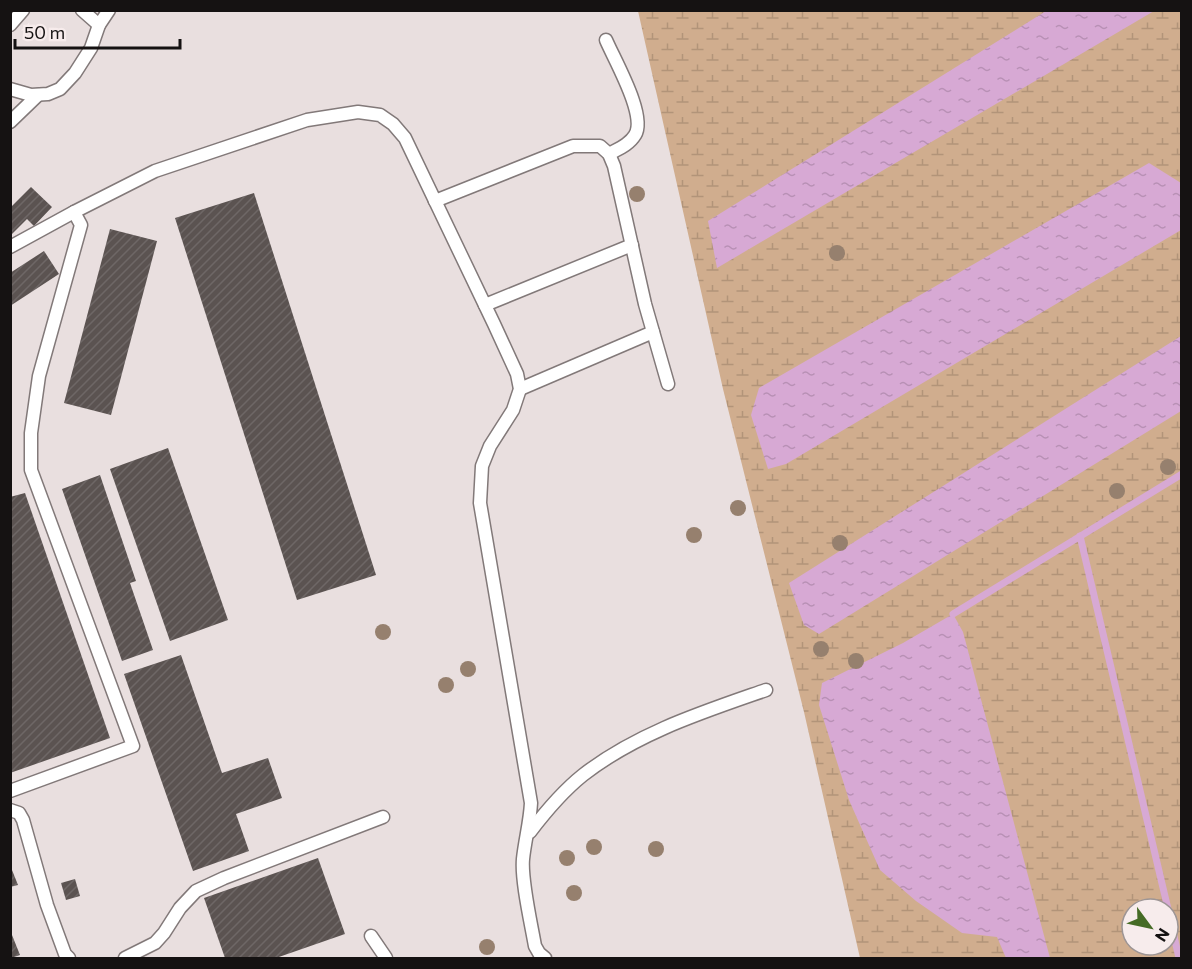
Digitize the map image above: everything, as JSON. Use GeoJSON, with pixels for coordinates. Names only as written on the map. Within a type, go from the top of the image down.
{"type":"FeatureCollection","features":[{"type":"Feature","properties":{"kind":"lane"},"geometry":{"type":"LineString","coordinates":[[10,25],[23,10]]}},
{"type":"Feature","properties":{"kind":"lane"},"geometry":{"type":"LineString","coordinates":[[82,10],[99,25]]}},
{"type":"Feature","properties":{"kind":"lane"},"geometry":{"type":"LineString","coordinates":[[10,89],[38,95],[60,89],[75,73],[91,48],[99,25],[109,10]]}},
{"type":"Feature","properties":{"kind":"lane"},"geometry":{"type":"LineString","coordinates":[[606,40],[636,106],[639,119],[637,134],[629,143],[609,154]]}},
{"type":"Feature","properties":{"kind":"lane"},"geometry":{"type":"LineString","coordinates":[[10,122],[38,95]]}},
{"type":"Feature","properties":{"kind":"lane"},"geometry":{"type":"LineString","coordinates":[[10,247],[155,171],[307,120],[358,112],[380,115],[393,124],[405,138],[517,374],[520,389],[513,410],[490,446],[482,466],[480,503],[531,803],[529,833],[523,859],[524,870],[535,946],[545,958]]}},
{"type":"Feature","properties":{"kind":"lane"},"geometry":{"type":"LineString","coordinates":[[435,201],[573,146],[600,146],[609,154],[614,166],[653,332],[668,384]]}},
{"type":"Feature","properties":{"kind":"lane"},"geometry":{"type":"LineString","coordinates":[[10,791],[133,746],[31,470],[31,433],[39,376],[81,225],[74,212]]}},
{"type":"Feature","properties":{"kind":"lane"},"geometry":{"type":"LineString","coordinates":[[485,305],[632,245]]}},
{"type":"Feature","properties":{"kind":"lane"},"geometry":{"type":"LineString","coordinates":[[520,389],[653,332]]}},
{"type":"Feature","properties":{"kind":"lane"},"geometry":{"type":"LineString","coordinates":[[529,833],[561,795],[582,776],[616,752],[694,715],[766,690]]}},
{"type":"Feature","properties":{"kind":"lane"},"geometry":{"type":"LineString","coordinates":[[10,810],[19,813],[23,820],[47,905],[65,954],[69,958]]}},
{"type":"Feature","properties":{"kind":"lane"},"geometry":{"type":"LineString","coordinates":[[125,958],[155,943],[180,908],[196,891],[383,817]]}},
{"type":"Feature","properties":{"kind":"lane"},"geometry":{"type":"LineString","coordinates":[[371,936],[386,958]]}},
{"type":"Feature","properties":{"kind":"green space"},"geometry":{"type":"Polygon","coordinates":[[[638,11],[1181,11],[1181,958],[860,958],[804,712],[723,389],[638,11]]]}},
{"type":"Feature","properties":{"kind":"water"},"geometry":{"type":"Polygon","coordinates":[[[1046,11],[1154,11],[717,268],[708,221],[1046,11]]]}},
{"type":"Feature","properties":{"kind":"water"},"geometry":{"type":"Polygon","coordinates":[[[1149,163],[1181,183],[1181,230],[786,464],[768,469],[751,415],[759,388],[1149,163]]]}},
{"type":"Feature","properties":{"kind":"water"},"geometry":{"type":"Polygon","coordinates":[[[1181,336],[1181,411],[819,634],[804,625],[789,583],[1181,336]]]}},
{"type":"Feature","properties":{"kind":"water"},"geometry":{"type":"Polygon","coordinates":[[[953,614],[963,632],[1050,958],[1006,958],[997,937],[962,933],[916,901],[880,870],[849,800],[819,705],[822,683],[903,643],[953,614]]]}},
{"type":"Feature","properties":{"kind":"building"},"geometry":{"type":"Polygon","coordinates":[[[31,187],[52,207],[34,226],[27,219],[10,236],[10,208],[31,187]]]}},
{"type":"Feature","properties":{"kind":"building"},"geometry":{"type":"Polygon","coordinates":[[[254,193],[376,575],[297,600],[175,218],[254,193]]]}},
{"type":"Feature","properties":{"kind":"building"},"geometry":{"type":"Polygon","coordinates":[[[110,229],[157,241],[111,415],[64,403],[110,229]]]}},
{"type":"Feature","properties":{"kind":"building"},"geometry":{"type":"Polygon","coordinates":[[[44,251],[59,274],[10,306],[10,273],[44,251]]]}},
{"type":"Feature","properties":{"kind":"building"},"geometry":{"type":"Polygon","coordinates":[[[168,448],[228,620],[170,641],[110,469],[168,448]]]}},
{"type":"Feature","properties":{"kind":"building"},"geometry":{"type":"Polygon","coordinates":[[[100,475],[136,581],[130,583],[153,650],[122,661],[62,489],[100,475]]]}},
{"type":"Feature","properties":{"kind":"building"},"geometry":{"type":"Polygon","coordinates":[[[25,493],[110,738],[10,773],[10,497],[25,493]]]}},
{"type":"Feature","properties":{"kind":"building"},"geometry":{"type":"Polygon","coordinates":[[[181,655],[222,773],[268,758],[282,798],[236,814],[249,851],[193,871],[124,674],[181,655]]]}},
{"type":"Feature","properties":{"kind":"building"},"geometry":{"type":"Polygon","coordinates":[[[318,858],[345,934],[276,958],[225,958],[204,898],[318,858]]]}},
{"type":"Feature","properties":{"kind":"building"},"geometry":{"type":"Polygon","coordinates":[[[12,870],[18,885],[10,887],[10,871],[12,870]]]}},
{"type":"Feature","properties":{"kind":"building"},"geometry":{"type":"Polygon","coordinates":[[[75,879],[80,896],[66,900],[61,883],[75,879]]]}},
{"type":"Feature","properties":{"kind":"building"},"geometry":{"type":"Polygon","coordinates":[[[10,930],[20,955],[11,958],[10,958],[10,930]]]}},
{"type":"Feature","properties":{"kind":"waterway"},"geometry":{"type":"LineString","coordinates":[[953,614],[1182,474]]}},
{"type":"Feature","properties":{"kind":"waterway"},"geometry":{"type":"LineString","coordinates":[[1080,536],[1165,897]]}}]}
